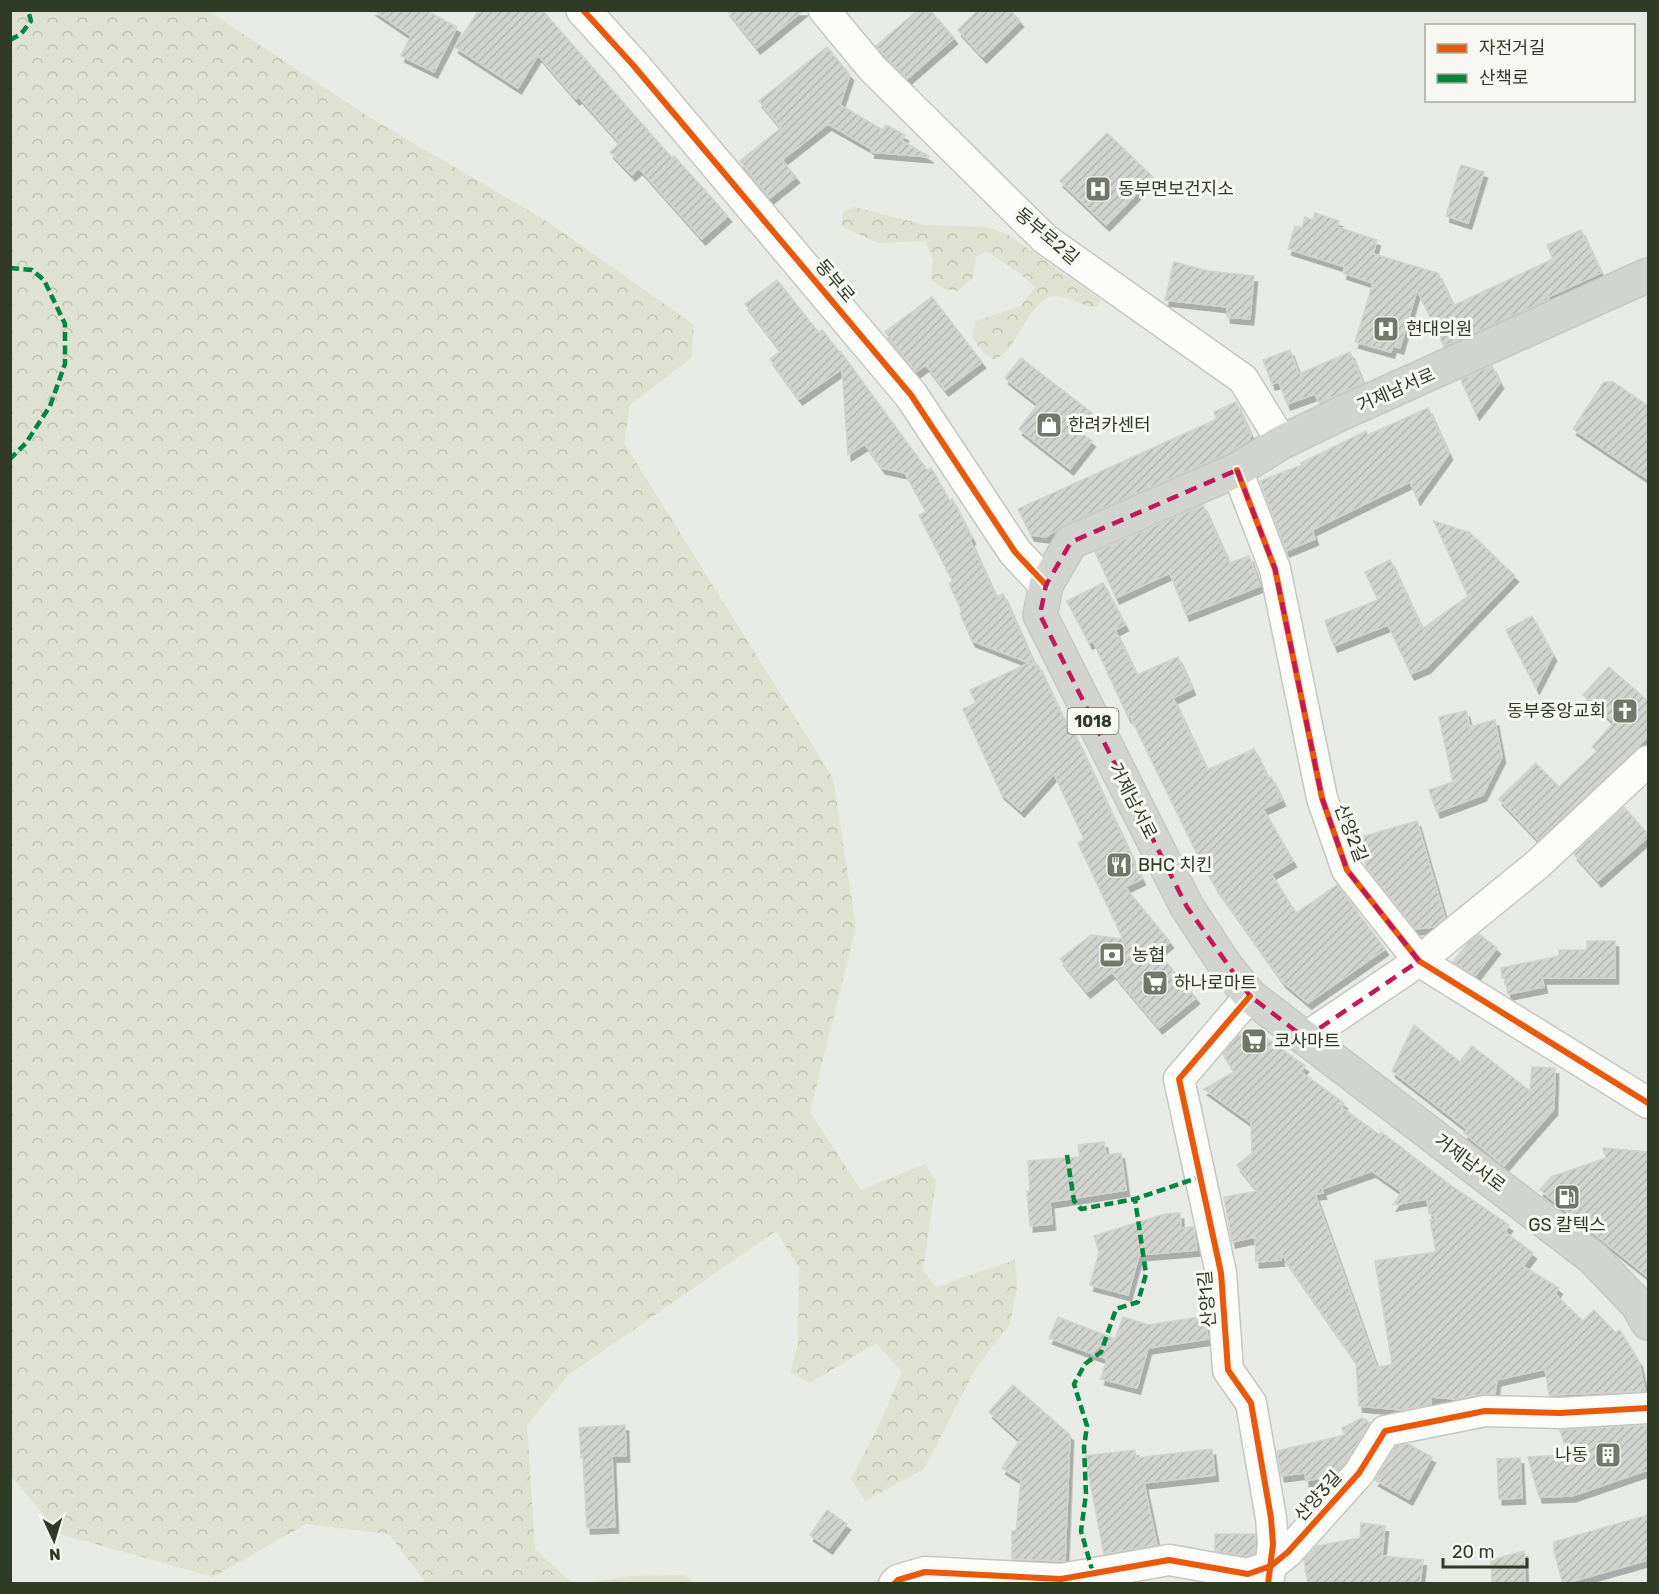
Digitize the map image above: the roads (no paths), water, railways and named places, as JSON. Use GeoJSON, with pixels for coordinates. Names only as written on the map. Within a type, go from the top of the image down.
{"type":"FeatureCollection","features":[{"type":"Feature","properties":{"kind":"main road","name":"거제남서로"},"geometry":{"type":"LineString","coordinates":[[1648,275],[1342,413],[1282,442],[1237,470],[1071,542],[1046,585],[1040,615],[1187,907],[1225,965],[1250,996],[1593,1258],[1637,1304],[1648,1323]]}},
{"type":"Feature","properties":{"kind":"street","name":"동부로"},"geometry":{"type":"LineString","coordinates":[[584,10],[911,395],[1015,552],[1046,585]]}},
{"type":"Feature","properties":{"kind":"street","name":"동부로2길"},"geometry":{"type":"LineString","coordinates":[[824,10],[872,68],[1045,239],[1243,380],[1282,442]]}},
{"type":"Feature","properties":{"kind":"street","name":"산양2길"},"geometry":{"type":"LineString","coordinates":[[1237,470],[1275,568],[1322,798],[1347,870],[1419,961],[1648,1103]]}},
{"type":"Feature","properties":{"kind":"street"},"geometry":{"type":"LineString","coordinates":[[1305,1038],[1419,961],[1538,864],[1648,761]]}},
{"type":"Feature","properties":{"kind":"street","name":"산양1길"},"geometry":{"type":"LineString","coordinates":[[1250,996],[1179,1079],[1221,1273],[1228,1370],[1251,1403],[1272,1518],[1273,1544],[1270,1575]]}},
{"type":"Feature","properties":{"kind":"street","name":"산양3길"},"geometry":{"type":"LineString","coordinates":[[894,1584],[898,1580],[925,1572],[1061,1579],[1169,1560],[1248,1574],[1270,1575],[1359,1473],[1385,1431],[1485,1411],[1560,1413],[1648,1408]]}},
{"type":"Feature","properties":{"kind":"place","name":"동부면보건지소"},"geometry":{"type":"Point","coordinates":[1098,189]}},
{"type":"Feature","properties":{"kind":"place","name":"현대의원"},"geometry":{"type":"Point","coordinates":[1386,329]}},
{"type":"Feature","properties":{"kind":"place","name":"한려카센터"},"geometry":{"type":"Point","coordinates":[1049,425]}},
{"type":"Feature","properties":{"kind":"place","name":"동부중앙교회"},"geometry":{"type":"Point","coordinates":[1625,711]}},
{"type":"Feature","properties":{"kind":"place","name":"BHC 치킨"},"geometry":{"type":"Point","coordinates":[1119,865]}},
{"type":"Feature","properties":{"kind":"place","name":"농협"},"geometry":{"type":"Point","coordinates":[1112,955]}},
{"type":"Feature","properties":{"kind":"place","name":"하나로마트"},"geometry":{"type":"Point","coordinates":[1155,983]}},
{"type":"Feature","properties":{"kind":"place","name":"코사마트"},"geometry":{"type":"Point","coordinates":[1254,1041]}},
{"type":"Feature","properties":{"kind":"place","name":"GS 칼텍스"},"geometry":{"type":"Point","coordinates":[1567,1197]}},
{"type":"Feature","properties":{"kind":"place","name":"나동"},"geometry":{"type":"Point","coordinates":[1608,1455]}}]}
